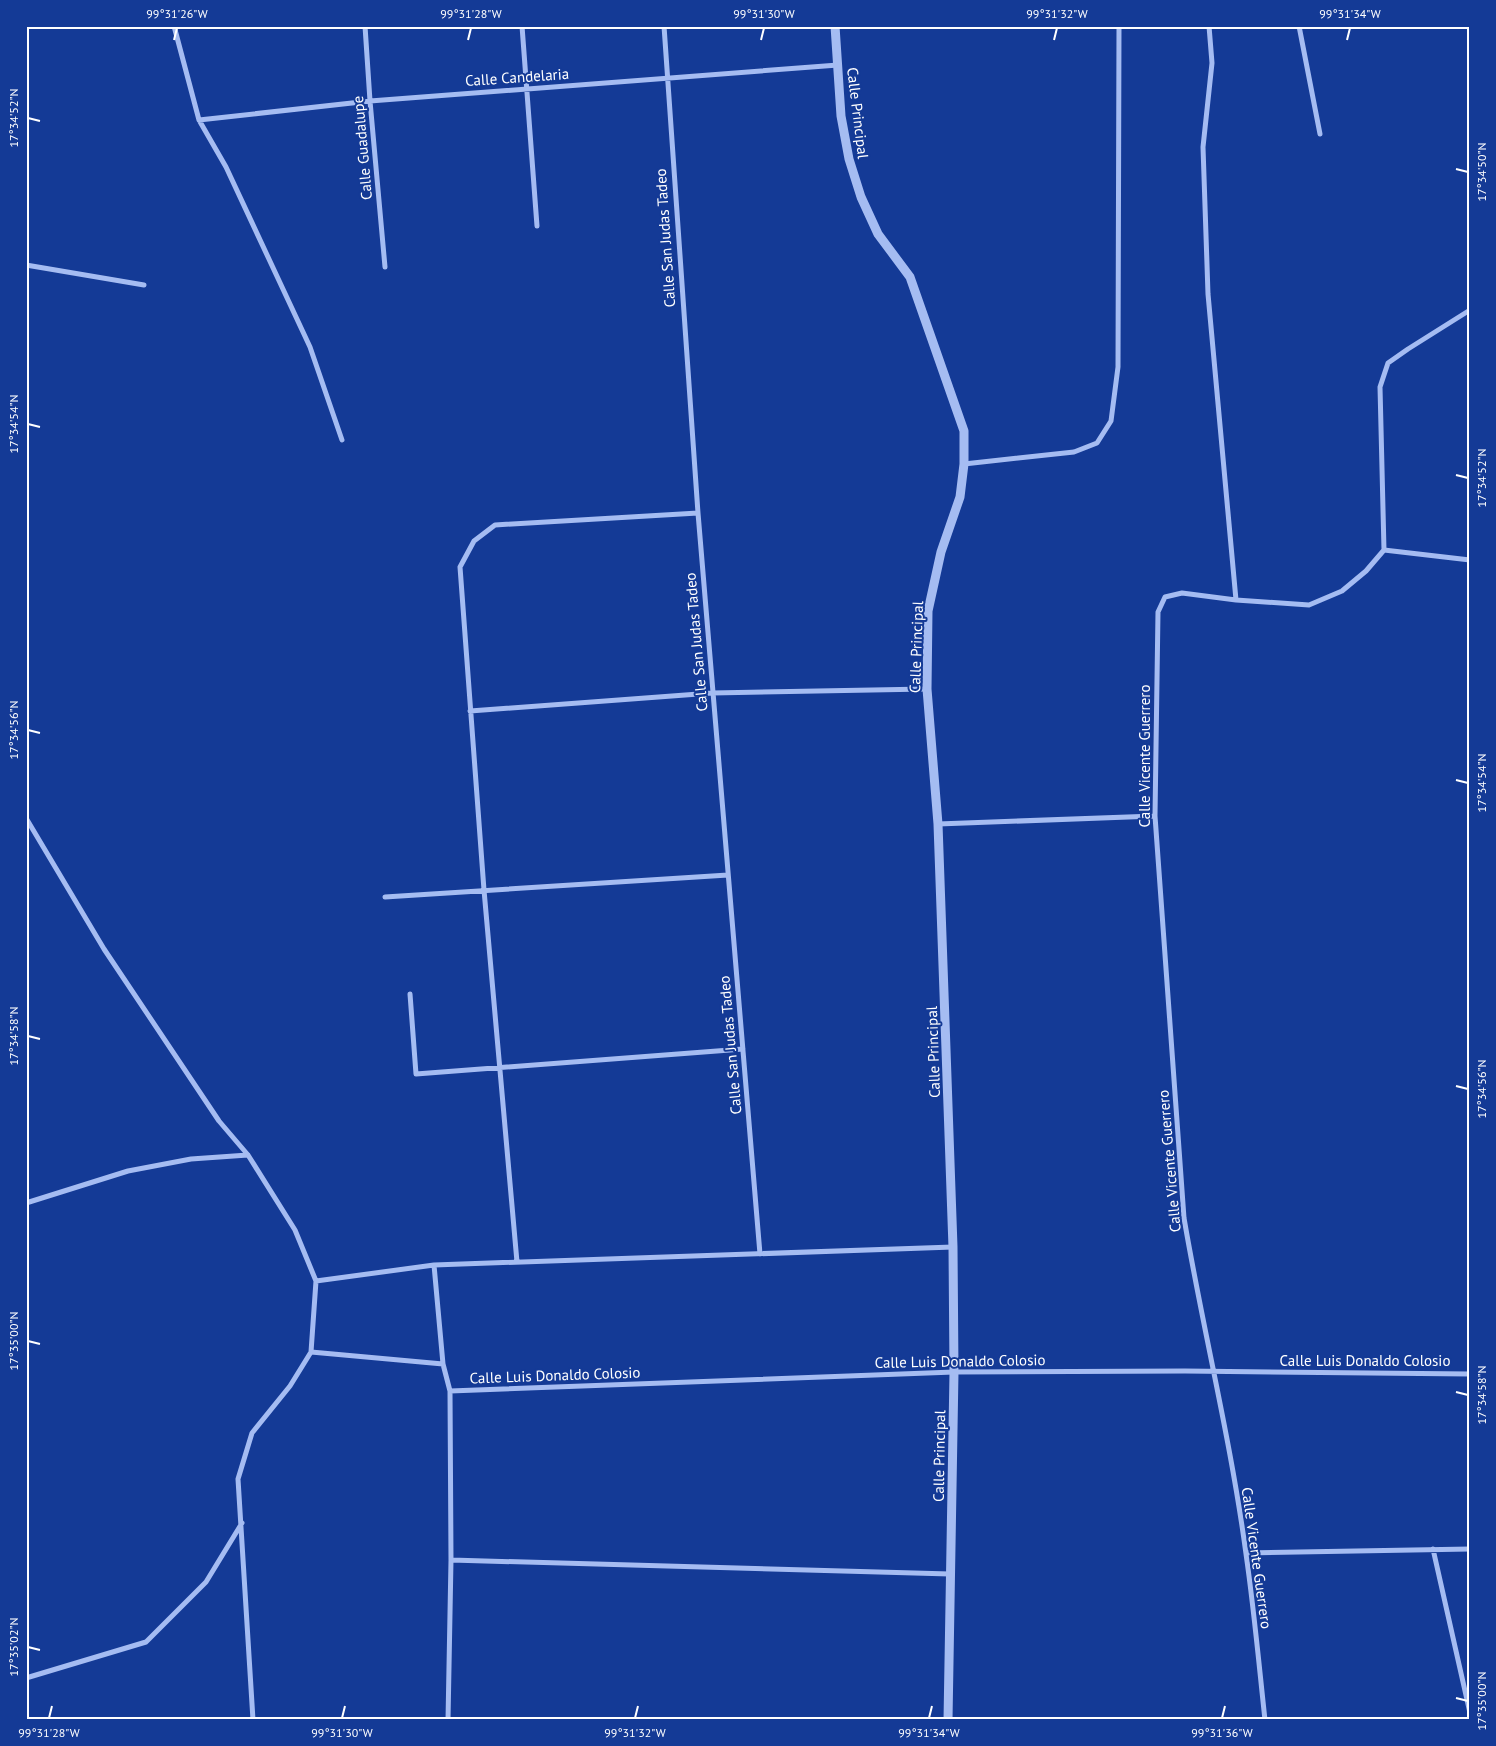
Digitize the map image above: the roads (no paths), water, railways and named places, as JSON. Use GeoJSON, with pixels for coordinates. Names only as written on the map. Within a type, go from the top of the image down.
{"type":"FeatureCollection","features":[{"type":"Feature","properties":{"kind":"street"},"geometry":{"type":"LineString","coordinates":[[174,26],[199,120],[226,166],[310,347],[342,440]]}},
{"type":"Feature","properties":{"kind":"street","name":"Calle Guadalupe"},"geometry":{"type":"LineString","coordinates":[[365,26],[385,267]]}},
{"type":"Feature","properties":{"kind":"street"},"geometry":{"type":"LineString","coordinates":[[522,26],[537,226]]}},
{"type":"Feature","properties":{"kind":"street","name":"Calle San Judas Tadeo"},"geometry":{"type":"LineString","coordinates":[[664,26],[666,78],[712,693],[760,1254]]}},
{"type":"Feature","properties":{"kind":"street","name":"Calle Principal"},"geometry":{"type":"LineString","coordinates":[[835,26],[841,116],[849,159],[861,197],[878,234],[910,277],[964,430],[964,464],[960,497],[941,552],[928,611],[927,689],[938,824],[953,1247],[954,1372],[948,1720]]}},
{"type":"Feature","properties":{"kind":"street"},"geometry":{"type":"LineString","coordinates":[[964,464],[1074,452],[1097,443],[1111,422],[1118,367],[1119,26]]}},
{"type":"Feature","properties":{"kind":"street"},"geometry":{"type":"LineString","coordinates":[[1209,26],[1212,63],[1203,147],[1208,294],[1236,600],[1309,605],[1342,591],[1366,571],[1384,550],[1380,387],[1388,364],[1408,348],[1470,310]]}},
{"type":"Feature","properties":{"kind":"street"},"geometry":{"type":"LineString","coordinates":[[1298,26],[1320,134]]}},
{"type":"Feature","properties":{"kind":"street","name":"Calle Candelaria"},"geometry":{"type":"LineString","coordinates":[[199,120],[370,101],[838,66]]}},
{"type":"Feature","properties":{"kind":"street"},"geometry":{"type":"LineString","coordinates":[[26,265],[144,285]]}},
{"type":"Feature","properties":{"kind":"street"},"geometry":{"type":"LineString","coordinates":[[517,1262],[484,890],[460,567],[474,541],[494,525],[698,513]]}},
{"type":"Feature","properties":{"kind":"street"},"geometry":{"type":"LineString","coordinates":[[1384,550],[1470,560]]}},
{"type":"Feature","properties":{"kind":"street","name":"Calle Vicente Guerrero"},"geometry":{"type":"LineString","coordinates":[[1236,600],[1182,593],[1165,597],[1158,612],[1155,816],[1184,1218],[1246,1553],[1265,1720]]}},
{"type":"Feature","properties":{"kind":"street"},"geometry":{"type":"LineString","coordinates":[[470,711],[712,693],[927,689]]}},
{"type":"Feature","properties":{"kind":"street"},"geometry":{"type":"LineString","coordinates":[[938,824],[1155,816]]}},
{"type":"Feature","properties":{"kind":"street"},"geometry":{"type":"LineString","coordinates":[[26,818],[104,948],[219,1121],[248,1155],[295,1230],[316,1281],[310,1352],[290,1386],[252,1433],[238,1479],[253,1720]]}},
{"type":"Feature","properties":{"kind":"street"},"geometry":{"type":"LineString","coordinates":[[385,897],[728,875]]}},
{"type":"Feature","properties":{"kind":"street"},"geometry":{"type":"LineString","coordinates":[[410,994],[416,1074],[743,1049]]}},
{"type":"Feature","properties":{"kind":"street"},"geometry":{"type":"LineString","coordinates":[[26,1203],[128,1171],[191,1159],[248,1155]]}},
{"type":"Feature","properties":{"kind":"street"},"geometry":{"type":"LineString","coordinates":[[316,1281],[434,1265],[953,1247]]}},
{"type":"Feature","properties":{"kind":"street"},"geometry":{"type":"LineString","coordinates":[[434,1265],[443,1364],[450,1391],[451,1560],[448,1720]]}},
{"type":"Feature","properties":{"kind":"street"},"geometry":{"type":"LineString","coordinates":[[310,1352],[443,1364]]}},
{"type":"Feature","properties":{"kind":"street","name":"Calle Luis Donaldo Colosio"},"geometry":{"type":"LineString","coordinates":[[450,1391],[954,1372],[1470,1374]]}},
{"type":"Feature","properties":{"kind":"street"},"geometry":{"type":"LineString","coordinates":[[26,1678],[146,1642],[206,1582],[242,1523]]}},
{"type":"Feature","properties":{"kind":"street"},"geometry":{"type":"LineString","coordinates":[[1246,1553],[1470,1549]]}},
{"type":"Feature","properties":{"kind":"street"},"geometry":{"type":"LineString","coordinates":[[1433,1550],[1470,1713]]}},
{"type":"Feature","properties":{"kind":"street"},"geometry":{"type":"LineString","coordinates":[[451,1560],[950,1574]]}}]}
